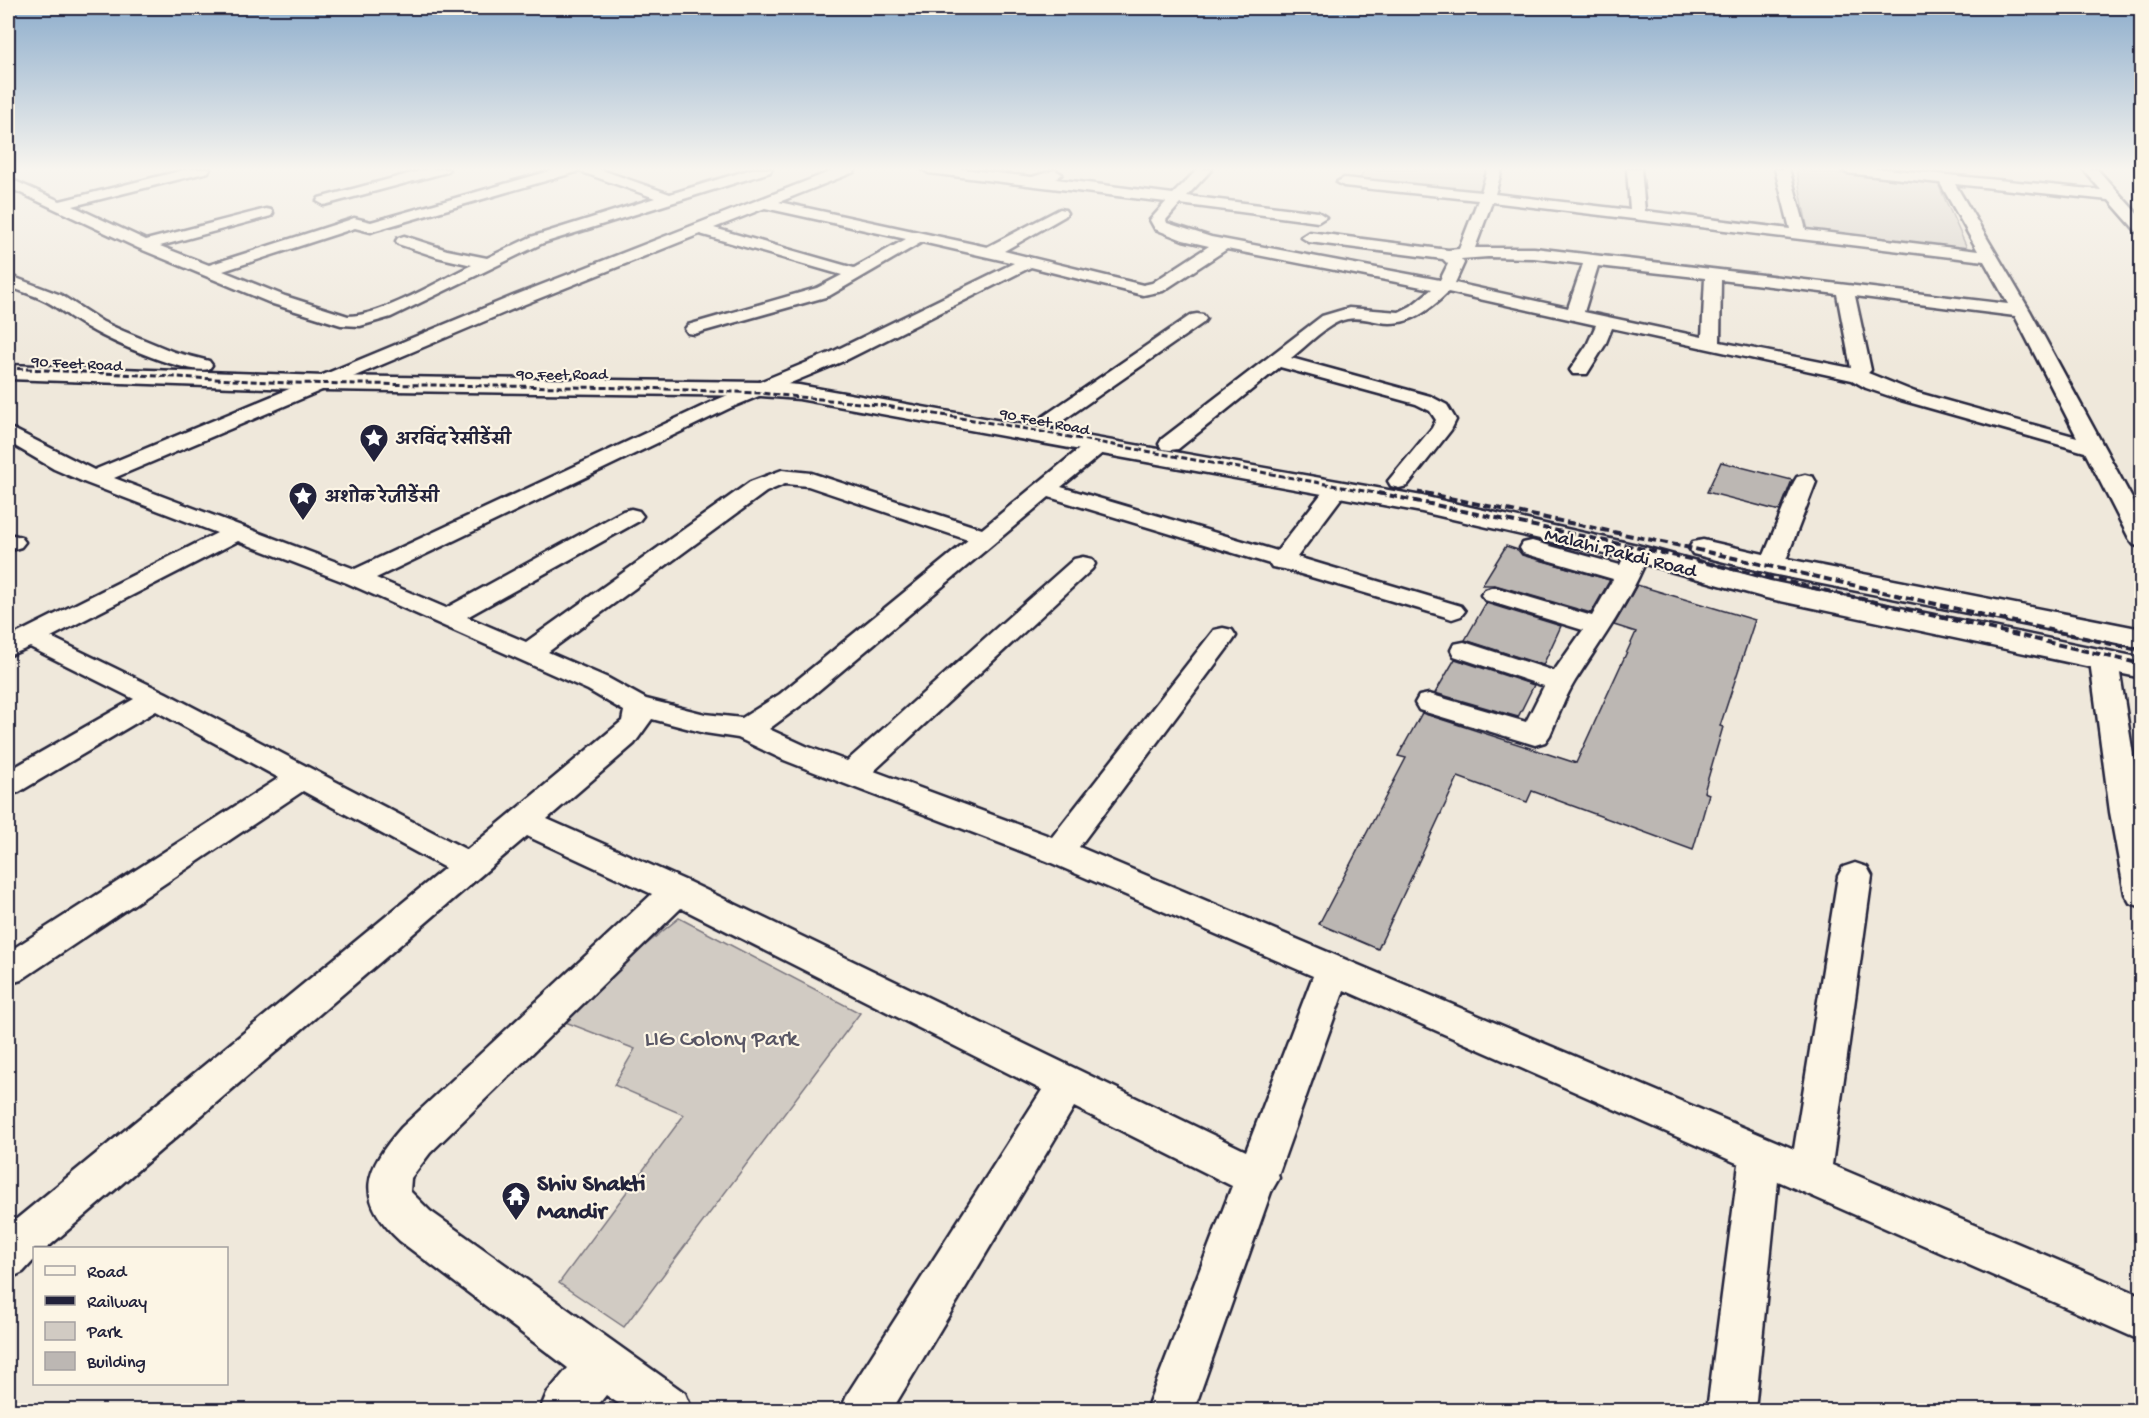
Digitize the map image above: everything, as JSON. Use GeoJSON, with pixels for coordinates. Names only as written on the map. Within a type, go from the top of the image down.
{"type":"FeatureCollection","features":[{"type":"Feature","properties":{"kind":"main road","name":"90 Feet Road"},"geometry":{"type":"LineString","coordinates":[[8,359],[350,372],[660,374],[787,378],[884,390],[1048,422],[1105,440]]}},
{"type":"Feature","properties":{"kind":"main road","name":"90 Feet Road"},"geometry":{"type":"LineString","coordinates":[[8,372],[324,383],[761,388],[1105,440]]}},
{"type":"Feature","properties":{"kind":"main road","name":"Malahi Pakdi Road"},"geometry":{"type":"LineString","coordinates":[[1105,440],[1170,444],[1291,472],[1337,489],[1422,504],[1633,564],[1766,589],[2142,668]]}},
{"type":"Feature","properties":{"kind":"main road","name":"Malahi Pakdi Road"},"geometry":{"type":"LineString","coordinates":[[1105,440],[1291,472],[1400,481],[1573,518],[1772,565],[2142,639]]}},
{"type":"Feature","properties":{"kind":"street"},"geometry":{"type":"LineString","coordinates":[[122,235],[317,313],[347,321],[360,321],[393,309],[487,263],[553,235]]}},
{"type":"Feature","properties":{"kind":"street"},"geometry":{"type":"LineString","coordinates":[[144,245],[181,235]]}},
{"type":"Feature","properties":{"kind":"street"},"geometry":{"type":"LineString","coordinates":[[208,271],[317,235]]}},
{"type":"Feature","properties":{"kind":"street"},"geometry":{"type":"LineString","coordinates":[[94,478],[519,300],[685,235]]}},
{"type":"Feature","properties":{"kind":"street"},"geometry":{"type":"LineString","coordinates":[[724,235],[822,262],[856,274]]}},
{"type":"Feature","properties":{"kind":"street"},"geometry":{"type":"LineString","coordinates":[[912,235],[990,252],[1125,287],[1151,289],[1224,244]]}},
{"type":"Feature","properties":{"kind":"street"},"geometry":{"type":"LineString","coordinates":[[990,252],[1020,235]]}},
{"type":"Feature","properties":{"kind":"street"},"geometry":{"type":"LineString","coordinates":[[1184,235],[1445,286],[1857,375],[1873,384],[1908,396],[2094,448]]}},
{"type":"Feature","properties":{"kind":"street"},"geometry":{"type":"LineString","coordinates":[[1170,444],[1336,315],[1352,312],[1400,318],[1408,315],[1445,286],[1456,270],[1454,259],[1467,235]]}},
{"type":"Feature","properties":{"kind":"street"},"geometry":{"type":"LineString","coordinates":[[1800,235],[1989,257]]}},
{"type":"Feature","properties":{"kind":"street"},"geometry":{"type":"LineString","coordinates":[[1977,235],[2020,311],[2142,540]]}},
{"type":"Feature","properties":{"kind":"street"},"geometry":{"type":"LineString","coordinates":[[694,329],[809,298],[837,286],[920,237]]}},
{"type":"Feature","properties":{"kind":"street"},"geometry":{"type":"LineString","coordinates":[[1295,256],[1309,237],[1457,255],[1509,252],[2020,311]]}},
{"type":"Feature","properties":{"kind":"street"},"geometry":{"type":"LineString","coordinates":[[404,241],[442,254],[487,263]]}},
{"type":"Feature","properties":{"kind":"street"},"geometry":{"type":"LineString","coordinates":[[1574,315],[1592,260]]}},
{"type":"Feature","properties":{"kind":"street"},"geometry":{"type":"LineString","coordinates":[[356,578],[761,388],[839,356],[1029,262]]}},
{"type":"Feature","properties":{"kind":"street"},"geometry":{"type":"LineString","coordinates":[[1711,344],[1713,275]]}},
{"type":"Feature","properties":{"kind":"street"},"geometry":{"type":"LineString","coordinates":[[8,280],[55,299],[97,326],[117,335],[167,356],[202,365]]}},
{"type":"Feature","properties":{"kind":"street"},"geometry":{"type":"LineString","coordinates":[[1845,291],[1861,370],[1857,375]]}},
{"type":"Feature","properties":{"kind":"street"},"geometry":{"type":"LineString","coordinates":[[1048,422],[1197,319]]}},
{"type":"Feature","properties":{"kind":"street"},"geometry":{"type":"LineString","coordinates":[[1580,370],[1606,322]]}},
{"type":"Feature","properties":{"kind":"street"},"geometry":{"type":"LineString","coordinates":[[1276,360],[1436,405],[1444,413],[1446,420],[1441,430],[1400,481]]}},
{"type":"Feature","properties":{"kind":"street"},"geometry":{"type":"LineString","coordinates":[[8,434],[94,478],[356,578],[598,684],[637,706],[723,727],[743,728],[795,753],[1058,852],[2142,1320]]}},
{"type":"Feature","properties":{"kind":"street"},"geometry":{"type":"LineString","coordinates":[[743,728],[778,710],[1105,440]]}},
{"type":"Feature","properties":{"kind":"street"},"geometry":{"type":"LineString","coordinates":[[8,459],[32,448]]}},
{"type":"Feature","properties":{"kind":"street"},"geometry":{"type":"LineString","coordinates":[[528,654],[615,588],[758,487],[782,477],[795,477],[828,486],[985,538]]}},
{"type":"Feature","properties":{"kind":"street"},"geometry":{"type":"LineString","coordinates":[[1772,565],[1805,482]]}},
{"type":"Feature","properties":{"kind":"street"},"geometry":{"type":"LineString","coordinates":[[1045,489],[1281,562],[1452,611]]}},
{"type":"Feature","properties":{"kind":"street"},"geometry":{"type":"LineString","coordinates":[[1281,562],[1337,489]]}},
{"type":"Feature","properties":{"kind":"street"},"geometry":{"type":"LineString","coordinates":[[446,618],[631,516]]}},
{"type":"Feature","properties":{"kind":"street"},"geometry":{"type":"LineString","coordinates":[[19,643],[236,533]]}},
{"type":"Feature","properties":{"kind":"street"},"geometry":{"type":"LineString","coordinates":[[1429,703],[1533,736],[1560,682],[1599,626],[1633,564],[1532,548]]}},
{"type":"Feature","properties":{"kind":"street"},"geometry":{"type":"LineString","coordinates":[[851,775],[1083,564]]}},
{"type":"Feature","properties":{"kind":"street"},"geometry":{"type":"LineString","coordinates":[[1494,595],[1599,626]]}},
{"type":"Feature","properties":{"kind":"street"},"geometry":{"type":"LineString","coordinates":[[1058,852],[1223,636]]}},
{"type":"Feature","properties":{"kind":"street"},"geometry":{"type":"LineString","coordinates":[[19,643],[156,699],[468,866]]}},
{"type":"Feature","properties":{"kind":"street"},"geometry":{"type":"LineString","coordinates":[[1464,650],[1560,682]]}},
{"type":"Feature","properties":{"kind":"street"},"geometry":{"type":"LineString","coordinates":[[2104,660],[2134,814],[2142,894]]}},
{"type":"Feature","properties":{"kind":"street"},"geometry":{"type":"LineString","coordinates":[[8,784],[156,699]]}},
{"type":"Feature","properties":{"kind":"street"},"geometry":{"type":"LineString","coordinates":[[8,1257],[22,1241],[624,737],[637,723],[640,715],[637,706]]}},
{"type":"Feature","properties":{"kind":"street"},"geometry":{"type":"LineString","coordinates":[[8,970],[303,777]]}},
{"type":"Feature","properties":{"kind":"street"},"geometry":{"type":"LineString","coordinates":[[522,821],[729,915],[829,968],[1258,1178]]}},
{"type":"Feature","properties":{"kind":"street"},"geometry":{"type":"LineString","coordinates":[[1810,1177],[1855,876]]}},
{"type":"Feature","properties":{"kind":"street"},"geometry":{"type":"LineString","coordinates":[[668,1410],[601,1365],[401,1213],[391,1200],[388,1183],[397,1163],[416,1140],[677,891]]}},
{"type":"Feature","properties":{"kind":"street"},"geometry":{"type":"LineString","coordinates":[[1170,1410],[1334,970]]}},
{"type":"Feature","properties":{"kind":"street"},"geometry":{"type":"LineString","coordinates":[[865,1410],[1067,1084]]}},
{"type":"Feature","properties":{"kind":"street"},"geometry":{"type":"LineString","coordinates":[[1731,1410],[1760,1156]]}},
{"type":"Feature","properties":{"kind":"street"},"geometry":{"type":"LineString","coordinates":[[564,1410],[601,1365]]}},
{"type":"Feature","properties":{"kind":"green space"},"geometry":{"type":"Polygon","coordinates":[[[1843,235],[1961,235],[1968,250],[1843,235]]]}},
{"type":"Feature","properties":{"kind":"green space","name":"LIG Colony Park"},"geometry":{"type":"Polygon","coordinates":[[[679,918],[860,1013],[624,1327],[559,1283],[684,1115],[614,1085],[635,1049],[555,1018],[679,918]]]}},
{"type":"Feature","properties":{"kind":"building"},"geometry":{"type":"Polygon","coordinates":[[[1721,462],[1792,480],[1780,511],[1707,492],[1721,462]]]}},
{"type":"Feature","properties":{"kind":"building"},"geometry":{"type":"Polygon","coordinates":[[[1506,546],[1518,550],[1522,555],[1610,580],[1591,613],[1495,585],[1482,585],[1506,546]]]}},
{"type":"Feature","properties":{"kind":"building"},"geometry":{"type":"Polygon","coordinates":[[[1637,585],[1755,620],[1720,726],[1723,727],[1704,792],[1709,794],[1693,850],[1532,791],[1527,802],[1458,777],[1378,949],[1319,924],[1406,758],[1398,756],[1422,713],[1576,763],[1636,632],[1614,625],[1637,585]]]}},
{"type":"Feature","properties":{"kind":"building"},"geometry":{"type":"Polygon","coordinates":[[[1486,603],[1561,626],[1543,665],[1465,640],[1486,603]]]}},
{"type":"Feature","properties":{"kind":"building"},"geometry":{"type":"Polygon","coordinates":[[[1455,659],[1534,685],[1518,717],[1435,693],[1455,659]]]}},
{"type":"Feature","properties":{"kind":"railway"},"geometry":{"type":"LineString","coordinates":[[8,368],[289,383],[641,388],[760,393],[879,405],[1004,425],[1386,495]]}},
{"type":"Feature","properties":{"kind":"railway"},"geometry":{"type":"LineString","coordinates":[[1418,492],[1432,495]]}},
{"type":"Feature","properties":{"kind":"railway"},"geometry":{"type":"LineString","coordinates":[[1378,493],[1681,557],[2142,664]]}},
{"type":"Feature","properties":{"kind":"railway"},"geometry":{"type":"LineString","coordinates":[[1425,493],[1681,546],[2142,651]]}},
{"type":"Feature","properties":{"kind":"place","name":"अरविंद रेसीडेंसी"},"geometry":{"type":"Point","coordinates":[374,464]}},
{"type":"Feature","properties":{"kind":"place","name":"अशोक रेजीडेंसी"},"geometry":{"type":"Point","coordinates":[303,522]}},
{"type":"Feature","properties":{"kind":"place","name":"Shiv Shakti Mandir"},"geometry":{"type":"Point","coordinates":[516,1222]}}]}
